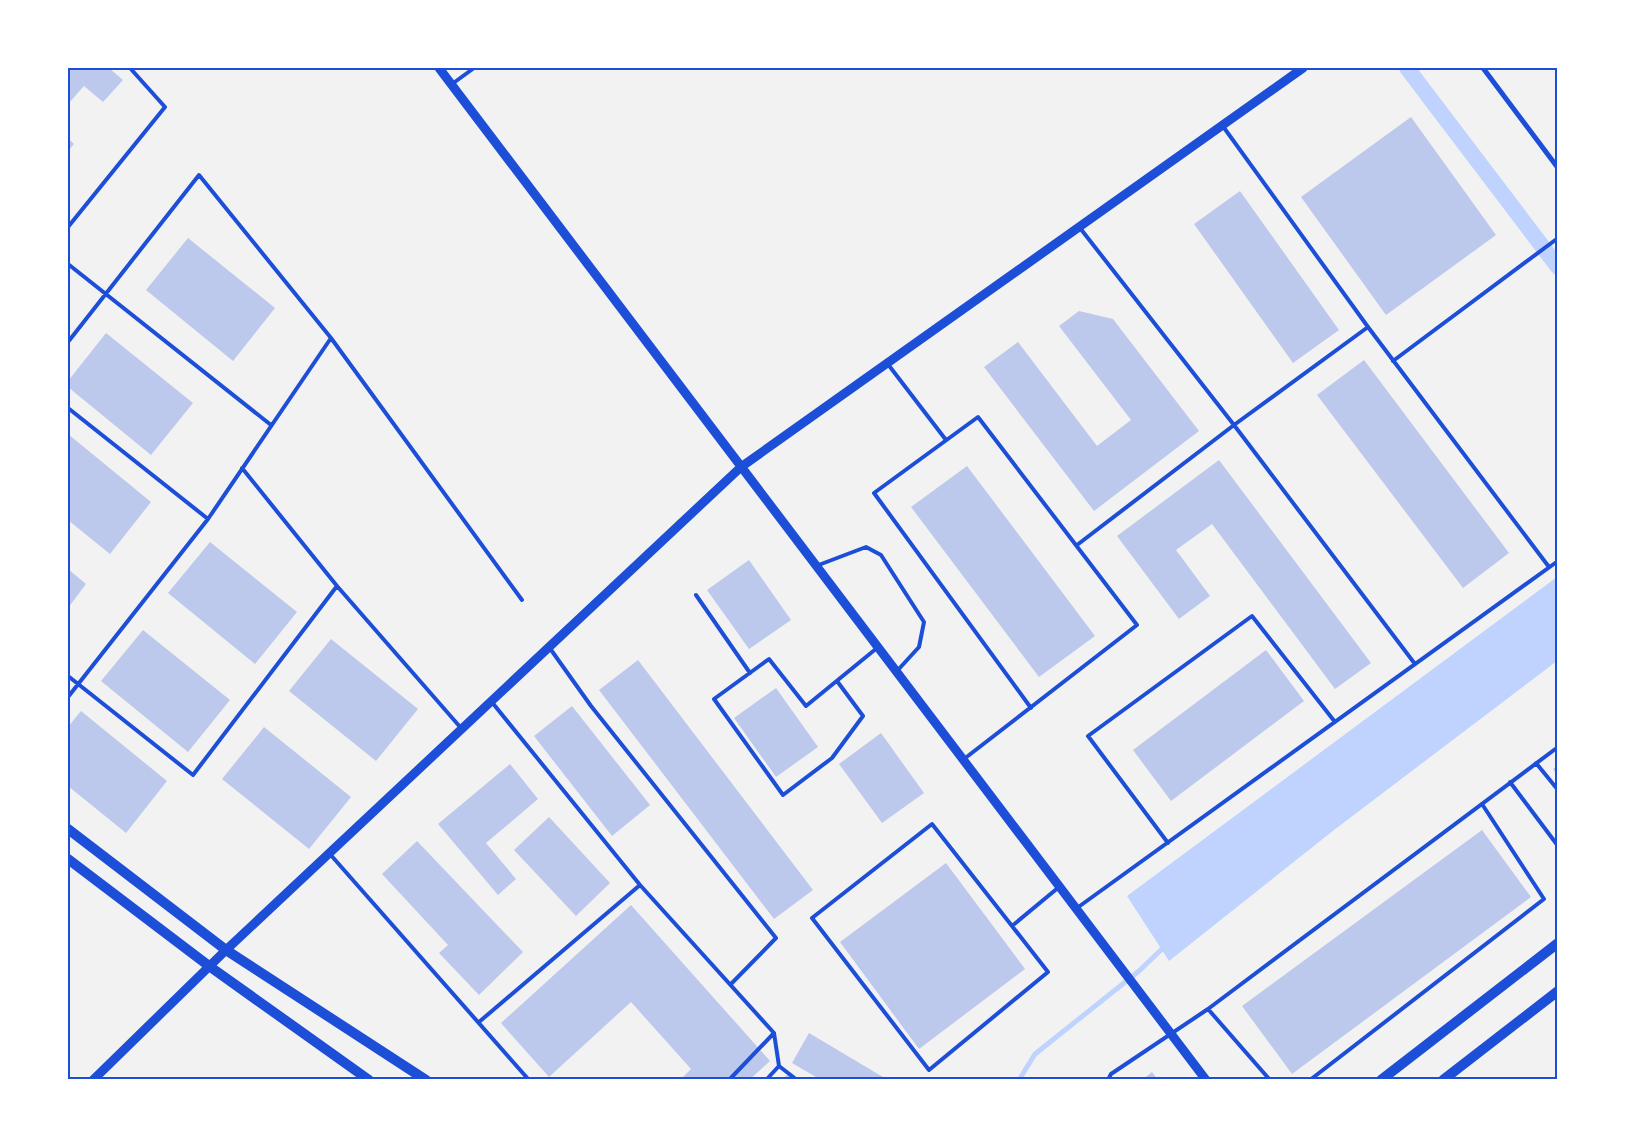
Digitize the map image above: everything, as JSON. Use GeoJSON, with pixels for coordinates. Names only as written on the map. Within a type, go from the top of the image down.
{"type":"FeatureCollection","features":[{"type":"Feature","properties":{"kind":"main road"},"geometry":{"type":"LineString","coordinates":[[68,830],[226,950],[426,1080]]}},
{"type":"Feature","properties":{"kind":"main road"},"geometry":{"type":"LineString","coordinates":[[68,859],[209,966],[369,1080]]}},
{"type":"Feature","properties":{"kind":"main road"},"geometry":{"type":"LineString","coordinates":[[1381,1080],[1558,943]]}},
{"type":"Feature","properties":{"kind":"main road"},"geometry":{"type":"LineString","coordinates":[[1443,1080],[1558,991]]}},
{"type":"Feature","properties":{"kind":"street"},"geometry":{"type":"LineString","coordinates":[[439,68],[816,566],[879,646],[1206,1080]]}},
{"type":"Feature","properties":{"kind":"street"},"geometry":{"type":"LineString","coordinates":[[93,1080],[209,966],[741,467],[1303,68]]}},
{"type":"Feature","properties":{"kind":"street"},"geometry":{"type":"LineString","coordinates":[[1483,68],[1558,168]]}},
{"type":"Feature","properties":{"kind":"lane"},"geometry":{"type":"LineString","coordinates":[[68,227],[165,107],[130,68]]}},
{"type":"Feature","properties":{"kind":"lane"},"geometry":{"type":"LineString","coordinates":[[451,84],[474,68]]}},
{"type":"Feature","properties":{"kind":"lane"},"geometry":{"type":"LineString","coordinates":[[1222,125],[1393,361],[1549,567]]}},
{"type":"Feature","properties":{"kind":"lane"},"geometry":{"type":"LineString","coordinates":[[68,342],[199,175],[331,338],[522,600]]}},
{"type":"Feature","properties":{"kind":"lane"},"geometry":{"type":"LineString","coordinates":[[1079,226],[1234,425],[1415,664]]}},
{"type":"Feature","properties":{"kind":"lane"},"geometry":{"type":"LineString","coordinates":[[1393,361],[1558,238]]}},
{"type":"Feature","properties":{"kind":"lane"},"geometry":{"type":"LineString","coordinates":[[68,264],[271,425]]}},
{"type":"Feature","properties":{"kind":"lane"},"geometry":{"type":"LineString","coordinates":[[1077,545],[1234,425],[1368,327]]}},
{"type":"Feature","properties":{"kind":"lane"},"geometry":{"type":"LineString","coordinates":[[68,697],[208,519],[331,338]]}},
{"type":"Feature","properties":{"kind":"lane"},"geometry":{"type":"LineString","coordinates":[[887,363],[946,440]]}},
{"type":"Feature","properties":{"kind":"lane"},"geometry":{"type":"LineString","coordinates":[[68,408],[208,519]]}},
{"type":"Feature","properties":{"kind":"lane"},"geometry":{"type":"LineString","coordinates":[[964,759],[1030,708],[1137,625],[978,417],[874,493],[1030,708]]}},
{"type":"Feature","properties":{"kind":"lane"},"geometry":{"type":"LineString","coordinates":[[242,468],[337,586],[462,729]]}},
{"type":"Feature","properties":{"kind":"lane"},"geometry":{"type":"LineString","coordinates":[[816,566],[866,547],[881,555],[924,622],[919,647],[897,671]]}},
{"type":"Feature","properties":{"kind":"lane"},"geometry":{"type":"LineString","coordinates":[[1077,908],[1558,561]]}},
{"type":"Feature","properties":{"kind":"lane"},"geometry":{"type":"LineString","coordinates":[[68,676],[193,775],[337,586]]}},
{"type":"Feature","properties":{"kind":"lane"},"geometry":{"type":"LineString","coordinates":[[696,595],[750,673]]}},
{"type":"Feature","properties":{"kind":"lane"},"geometry":{"type":"LineString","coordinates":[[1168,843],[1088,736],[1252,616],[1335,722]]}},
{"type":"Feature","properties":{"kind":"lane"},"geometry":{"type":"LineString","coordinates":[[837,681],[863,716],[832,758],[784,795],[714,700],[769,659],[806,706],[879,646]]}},
{"type":"Feature","properties":{"kind":"lane"},"geometry":{"type":"LineString","coordinates":[[549,647],[591,706],[776,938],[731,984]]}},
{"type":"Feature","properties":{"kind":"lane"},"geometry":{"type":"LineString","coordinates":[[491,701],[640,885],[774,1033],[780,1066],[797,1080]]}},
{"type":"Feature","properties":{"kind":"lane"},"geometry":{"type":"LineString","coordinates":[[1108,1080],[1111,1074],[1208,1009],[1558,747]]}},
{"type":"Feature","properties":{"kind":"lane"},"geometry":{"type":"LineString","coordinates":[[1536,762],[1558,790]]}},
{"type":"Feature","properties":{"kind":"lane"},"geometry":{"type":"LineString","coordinates":[[1510,782],[1558,846]]}},
{"type":"Feature","properties":{"kind":"lane"},"geometry":{"type":"LineString","coordinates":[[1310,1080],[1544,899],[1482,804]]}},
{"type":"Feature","properties":{"kind":"lane"},"geometry":{"type":"LineString","coordinates":[[932,824],[1012,926],[1048,972],[929,1070],[812,918],[932,824]]}},
{"type":"Feature","properties":{"kind":"lane"},"geometry":{"type":"LineString","coordinates":[[330,853],[530,1080]]}},
{"type":"Feature","properties":{"kind":"lane"},"geometry":{"type":"LineString","coordinates":[[479,1022],[640,885]]}},
{"type":"Feature","properties":{"kind":"lane"},"geometry":{"type":"LineString","coordinates":[[1012,926],[1060,886]]}},
{"type":"Feature","properties":{"kind":"lane"},"geometry":{"type":"LineString","coordinates":[[1208,1009],[1270,1080]]}},
{"type":"Feature","properties":{"kind":"lane"},"geometry":{"type":"LineString","coordinates":[[729,1080],[774,1033]]}},
{"type":"Feature","properties":{"kind":"lane"},"geometry":{"type":"LineString","coordinates":[[766,1080],[780,1066]]}},
{"type":"Feature","properties":{"kind":"water"},"geometry":{"type":"Polygon","coordinates":[[[1557,577],[1557,661],[1334,830],[1169,961],[1127,896],[1557,577]]]}},
{"type":"Feature","properties":{"kind":"building"},"geometry":{"type":"Polygon","coordinates":[[[68,68],[109,68],[123,80],[103,102],[84,86],[68,104],[68,68]]]}},
{"type":"Feature","properties":{"kind":"building"},"geometry":{"type":"Polygon","coordinates":[[[1411,117],[1496,235],[1386,315],[1301,197],[1411,117]]]}},
{"type":"Feature","properties":{"kind":"building"},"geometry":{"type":"Polygon","coordinates":[[[68,138],[74,144],[68,151],[68,138]]]}},
{"type":"Feature","properties":{"kind":"building"},"geometry":{"type":"Polygon","coordinates":[[[1240,191],[1339,330],[1293,363],[1194,224],[1240,191]]]}},
{"type":"Feature","properties":{"kind":"building"},"geometry":{"type":"Polygon","coordinates":[[[188,238],[275,308],[233,361],[146,290],[188,238]]]}},
{"type":"Feature","properties":{"kind":"building"},"geometry":{"type":"Polygon","coordinates":[[[1079,311],[1113,319],[1199,431],[1094,511],[984,367],[1018,342],[1097,446],[1131,420],[1059,326],[1079,311]]]}},
{"type":"Feature","properties":{"kind":"building"},"geometry":{"type":"Polygon","coordinates":[[[106,333],[193,403],[151,455],[68,387],[68,381],[106,333]]]}},
{"type":"Feature","properties":{"kind":"building"},"geometry":{"type":"Polygon","coordinates":[[[1364,360],[1509,553],[1463,588],[1317,395],[1364,360]]]}},
{"type":"Feature","properties":{"kind":"building"},"geometry":{"type":"Polygon","coordinates":[[[68,434],[151,502],[110,554],[68,520],[68,434]]]}},
{"type":"Feature","properties":{"kind":"building"},"geometry":{"type":"Polygon","coordinates":[[[1219,460],[1371,663],[1335,689],[1212,524],[1176,550],[1210,596],[1179,619],[1117,536],[1219,460]]]}},
{"type":"Feature","properties":{"kind":"building"},"geometry":{"type":"Polygon","coordinates":[[[967,466],[1095,636],[1039,677],[911,507],[967,466]]]}},
{"type":"Feature","properties":{"kind":"building"},"geometry":{"type":"Polygon","coordinates":[[[210,542],[297,612],[255,664],[168,593],[210,542]]]}},
{"type":"Feature","properties":{"kind":"building"},"geometry":{"type":"Polygon","coordinates":[[[749,560],[791,620],[749,649],[707,590],[749,560]]]}},
{"type":"Feature","properties":{"kind":"building"},"geometry":{"type":"Polygon","coordinates":[[[68,569],[86,584],[68,608],[68,569]]]}},
{"type":"Feature","properties":{"kind":"building"},"geometry":{"type":"Polygon","coordinates":[[[143,630],[230,700],[188,752],[101,681],[143,630]]]}},
{"type":"Feature","properties":{"kind":"building"},"geometry":{"type":"Polygon","coordinates":[[[331,639],[418,709],[376,761],[289,691],[331,639]]]}},
{"type":"Feature","properties":{"kind":"building"},"geometry":{"type":"Polygon","coordinates":[[[1266,650],[1304,701],[1171,801],[1133,750],[1266,650]]]}},
{"type":"Feature","properties":{"kind":"building"},"geometry":{"type":"Polygon","coordinates":[[[638,660],[813,890],[774,919],[599,690],[638,660]]]}},
{"type":"Feature","properties":{"kind":"building"},"geometry":{"type":"Polygon","coordinates":[[[776,688],[818,747],[776,777],[734,718],[776,688]]]}},
{"type":"Feature","properties":{"kind":"building"},"geometry":{"type":"Polygon","coordinates":[[[572,706],[650,805],[612,836],[534,736],[572,706]]]}},
{"type":"Feature","properties":{"kind":"building"},"geometry":{"type":"Polygon","coordinates":[[[81,711],[167,781],[126,833],[68,786],[68,727],[81,711]]]}},
{"type":"Feature","properties":{"kind":"building"},"geometry":{"type":"Polygon","coordinates":[[[264,727],[351,797],[309,849],[222,779],[264,727]]]}},
{"type":"Feature","properties":{"kind":"building"},"geometry":{"type":"Polygon","coordinates":[[[881,733],[924,793],[882,823],[839,764],[881,733]]]}},
{"type":"Feature","properties":{"kind":"building"},"geometry":{"type":"Polygon","coordinates":[[[510,764],[538,799],[486,843],[516,879],[498,895],[438,824],[510,764]]]}},
{"type":"Feature","properties":{"kind":"building"},"geometry":{"type":"Polygon","coordinates":[[[1558,765],[1558,776],[1553,769],[1558,765]]]}},
{"type":"Feature","properties":{"kind":"building"},"geometry":{"type":"Polygon","coordinates":[[[549,817],[610,883],[576,916],[514,850],[549,817]]]}},
{"type":"Feature","properties":{"kind":"building"},"geometry":{"type":"Polygon","coordinates":[[[1482,830],[1531,897],[1292,1074],[1242,1006],[1482,830]]]}},
{"type":"Feature","properties":{"kind":"building"},"geometry":{"type":"Polygon","coordinates":[[[417,841],[523,952],[479,995],[439,953],[448,945],[382,874],[417,841]]]}},
{"type":"Feature","properties":{"kind":"building"},"geometry":{"type":"Polygon","coordinates":[[[946,863],[1025,969],[919,1049],[840,942],[946,863]]]}},
{"type":"Feature","properties":{"kind":"building"},"geometry":{"type":"Polygon","coordinates":[[[631,905],[770,1061],[749,1080],[680,1080],[691,1069],[631,1002],[549,1077],[501,1023],[631,905]]]}},
{"type":"Feature","properties":{"kind":"building"},"geometry":{"type":"Polygon","coordinates":[[[809,1033],[888,1080],[821,1080],[792,1063],[809,1033]]]}},
{"type":"Feature","properties":{"kind":"building"},"geometry":{"type":"Polygon","coordinates":[[[1152,1072],[1158,1080],[1142,1080],[1152,1072]]]}},
{"type":"Feature","properties":{"kind":"building"},"geometry":{"type":"Polygon","coordinates":[[[788,1074],[794,1080],[782,1080],[788,1074]]]}},
{"type":"Feature","properties":{"kind":"waterway"},"geometry":{"type":"LineString","coordinates":[[1407,68],[1558,267]]}},
{"type":"Feature","properties":{"kind":"waterway"},"geometry":{"type":"LineString","coordinates":[[1019,1080],[1035,1054],[1139,971],[1165,946]]}}]}
